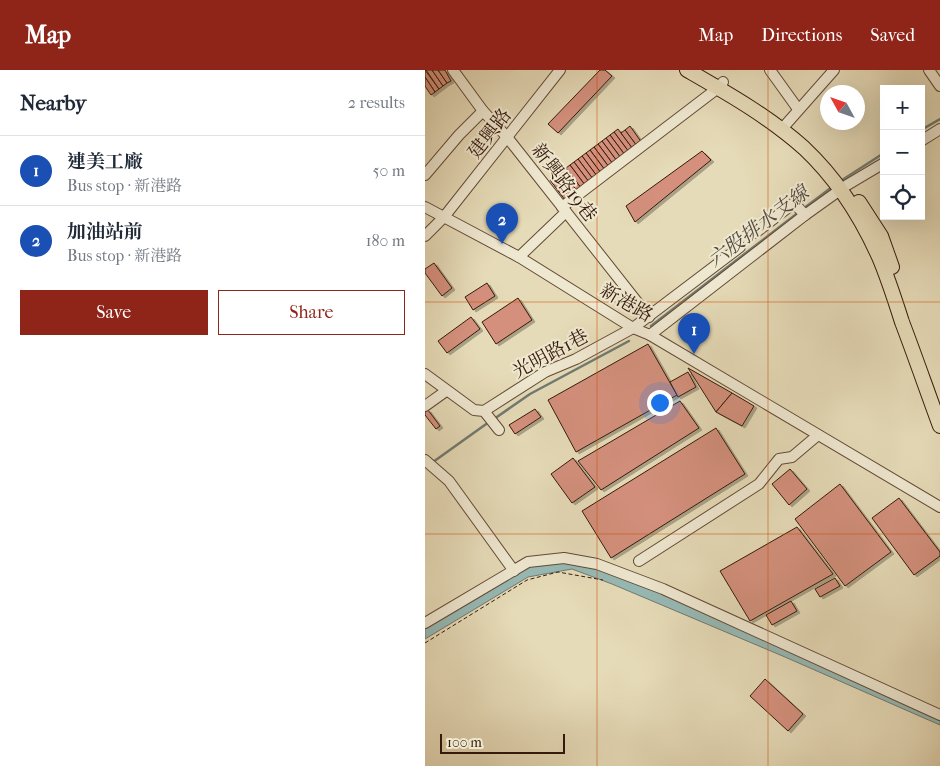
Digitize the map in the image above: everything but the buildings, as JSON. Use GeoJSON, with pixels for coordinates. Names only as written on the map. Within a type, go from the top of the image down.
{"type":"FeatureCollection","features":[{"type":"Feature","properties":{"kind":"main road"},"geometry":{"type":"LineString","coordinates":[[687,70],[765,107],[784,126],[830,162],[879,258],[940,426]]}},
{"type":"Feature","properties":{"kind":"main road"},"geometry":{"type":"LineString","coordinates":[[703,70],[721,85]]}},
{"type":"Feature","properties":{"kind":"main road"},"geometry":{"type":"LineString","coordinates":[[844,188],[881,236],[940,402]]}},
{"type":"Feature","properties":{"kind":"street","name":"新興路19巷"},"geometry":{"type":"LineString","coordinates":[[453,70],[483,111],[507,137],[649,317]]}},
{"type":"Feature","properties":{"kind":"street","name":"建興路"},"geometry":{"type":"LineString","coordinates":[[425,236],[445,217],[560,70]]}},
{"type":"Feature","properties":{"kind":"street"},"geometry":{"type":"LineString","coordinates":[[770,70],[798,109]]}},
{"type":"Feature","properties":{"kind":"street"},"geometry":{"type":"LineString","coordinates":[[784,126],[834,70]]}},
{"type":"Feature","properties":{"kind":"street"},"geometry":{"type":"LineString","coordinates":[[929,70],[940,86]]}},
{"type":"Feature","properties":{"kind":"street"},"geometry":{"type":"LineString","coordinates":[[519,257],[564,210],[721,85]]}},
{"type":"Feature","properties":{"kind":"street"},"geometry":{"type":"LineString","coordinates":[[425,175],[459,135],[483,111]]}},
{"type":"Feature","properties":{"kind":"street"},"geometry":{"type":"LineString","coordinates":[[925,139],[940,130]]}},
{"type":"Feature","properties":{"kind":"street"},"geometry":{"type":"LineString","coordinates":[[649,335],[805,215],[880,166]]}},
{"type":"Feature","properties":{"kind":"street"},"geometry":{"type":"LineString","coordinates":[[755,233],[794,203],[805,215]]}},
{"type":"Feature","properties":{"kind":"street","name":"新港路"},"geometry":{"type":"LineString","coordinates":[[425,207],[519,257],[633,328],[649,335],[940,507]]}},
{"type":"Feature","properties":{"kind":"street","name":"光明路1巷"},"geometry":{"type":"LineString","coordinates":[[425,374],[446,391],[491,421],[545,372],[576,359],[633,328],[740,246]]}},
{"type":"Feature","properties":{"kind":"street"},"geometry":{"type":"LineString","coordinates":[[425,406],[446,391]]}},
{"type":"Feature","properties":{"kind":"street"},"geometry":{"type":"LineString","coordinates":[[639,561],[759,484],[779,459],[792,457],[818,435]]}},
{"type":"Feature","properties":{"kind":"street"},"geometry":{"type":"LineString","coordinates":[[428,463],[449,481],[514,571]]}},
{"type":"Feature","properties":{"kind":"street"},"geometry":{"type":"LineString","coordinates":[[425,623],[528,562],[563,558],[597,564],[663,589],[940,715]]}},
{"type":"Feature","properties":{"kind":"path"},"geometry":{"type":"LineString","coordinates":[[425,643],[527,580],[558,572],[603,580]]}},
{"type":"Feature","properties":{"kind":"water"},"geometry":{"type":"Polygon","coordinates":[[[565,561],[606,568],[940,716],[940,725],[785,657],[572,569],[528,577],[425,639],[425,626],[533,565],[565,561]]]}},
{"type":"Feature","properties":{"kind":"waterway","name":"六股排水支線"},"geometry":{"type":"LineString","coordinates":[[925,128],[940,119]]}},
{"type":"Feature","properties":{"kind":"waterway","name":"六股排水支線"},"geometry":{"type":"LineString","coordinates":[[839,182],[880,156]]}},
{"type":"Feature","properties":{"kind":"waterway","name":"六股排水支線"},"geometry":{"type":"LineString","coordinates":[[803,209],[832,187]]}},
{"type":"Feature","properties":{"kind":"waterway","name":"六股排水支線"},"geometry":{"type":"LineString","coordinates":[[651,326],[799,212]]}},
{"type":"Feature","properties":{"kind":"waterway"},"geometry":{"type":"LineString","coordinates":[[494,419],[530,394],[629,341]]}},
{"type":"Feature","properties":{"kind":"waterway"},"geometry":{"type":"LineString","coordinates":[[433,462],[489,422]]}},
{"type":"Feature","properties":{"kind":"place","name":"加油站前"},"geometry":{"type":"Point","coordinates":[502,244]}},
{"type":"Feature","properties":{"kind":"place","name":"連美工廠"},"geometry":{"type":"Point","coordinates":[694,354]}}]}
